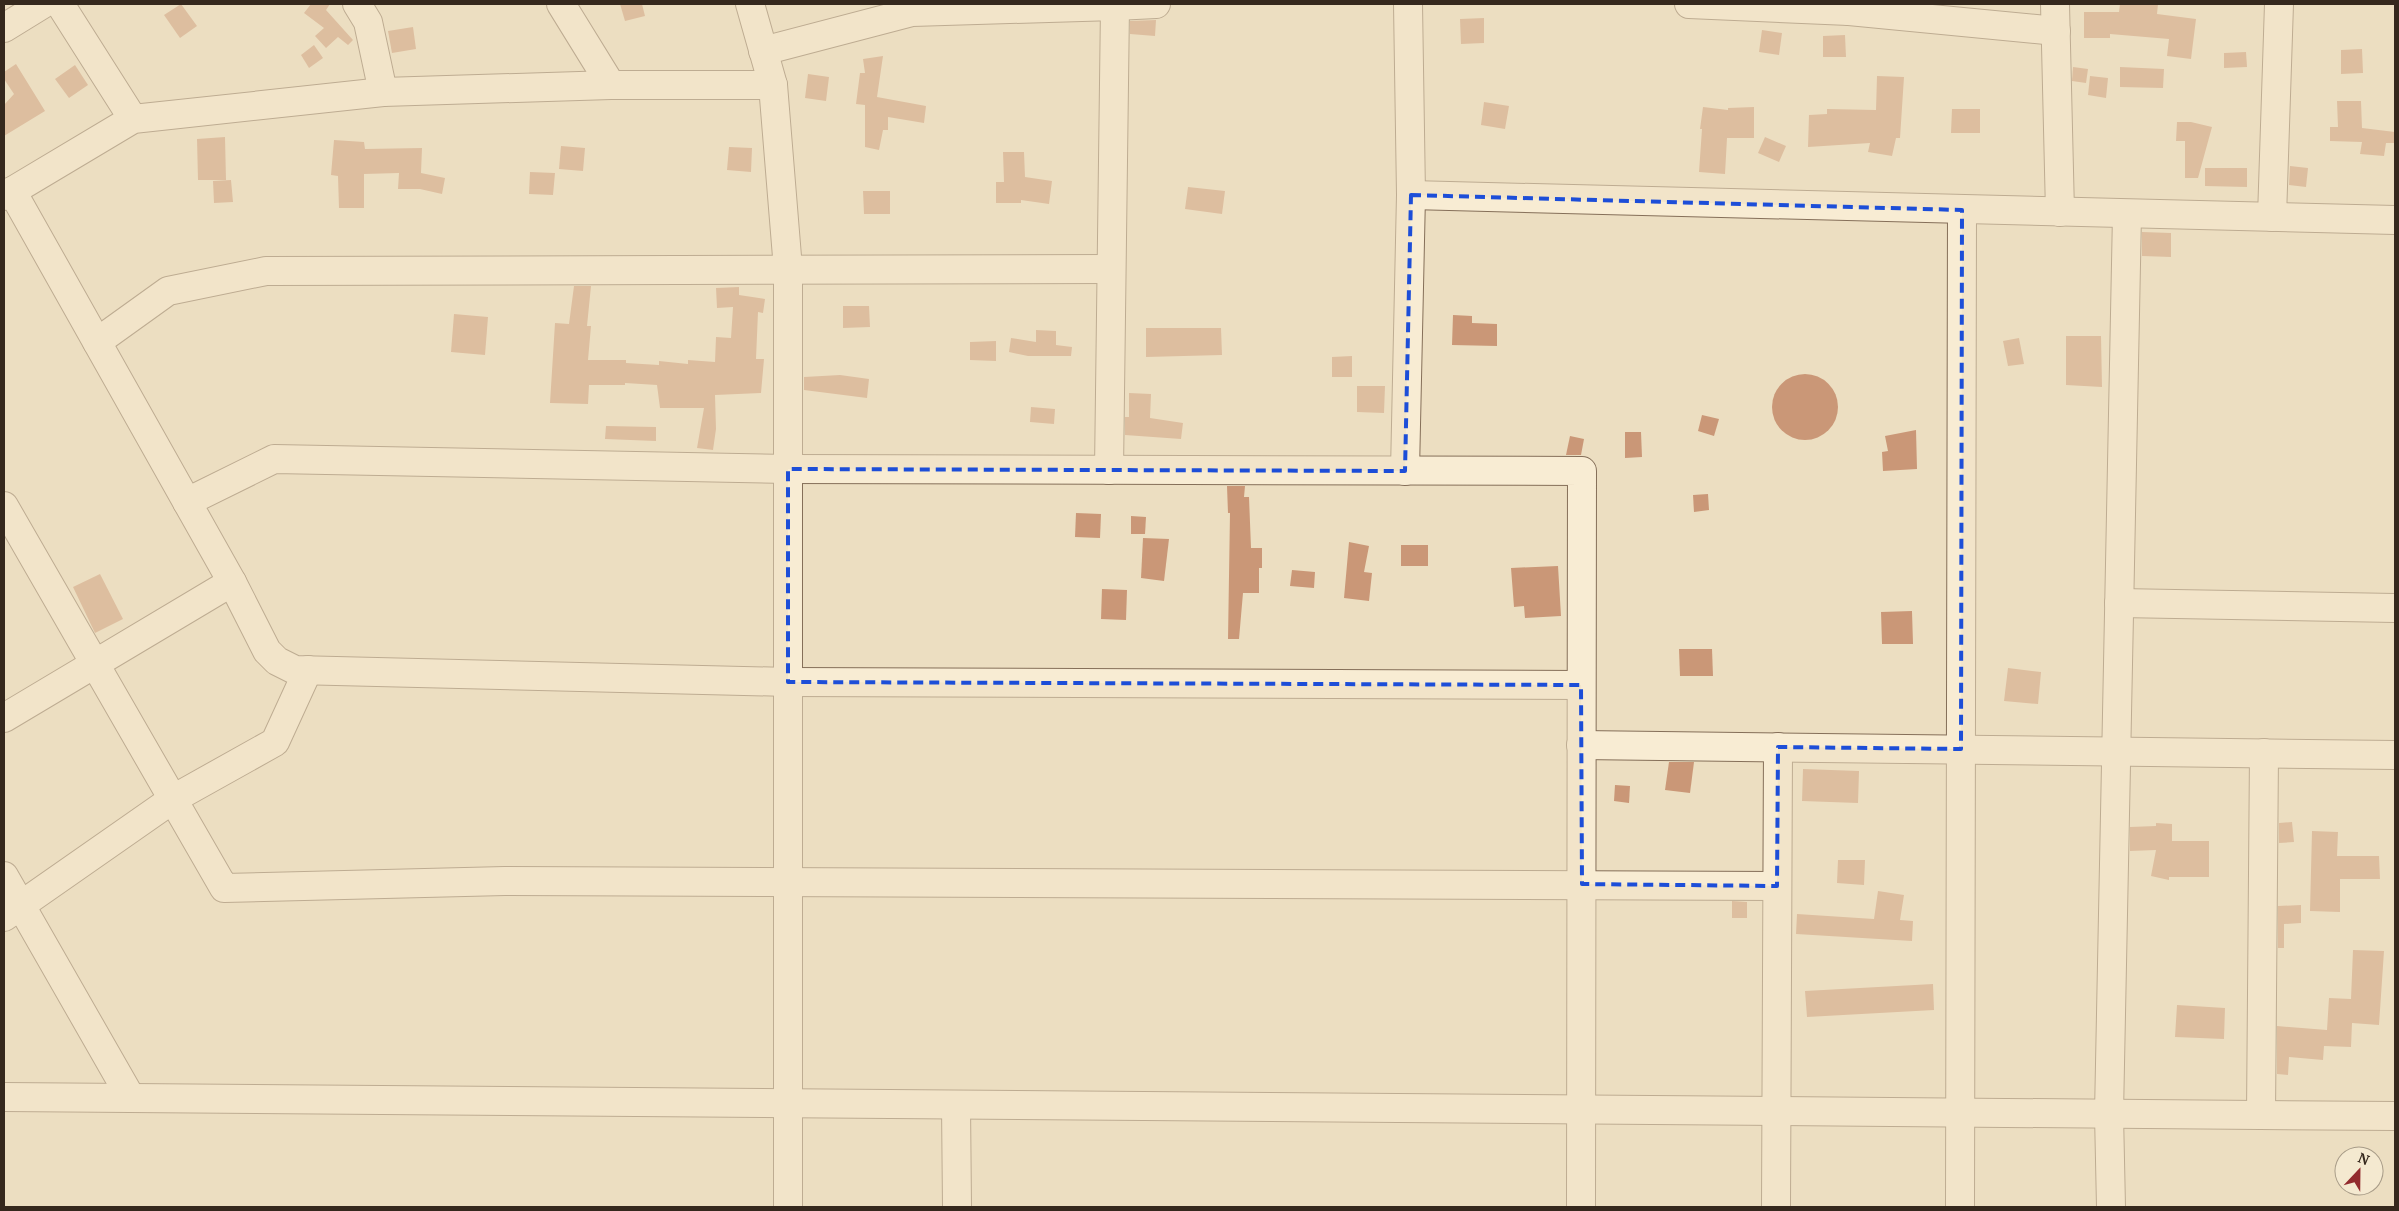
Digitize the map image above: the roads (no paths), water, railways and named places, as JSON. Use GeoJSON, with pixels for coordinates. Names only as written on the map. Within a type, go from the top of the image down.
{"type":"FeatureCollection","features":[{"type":"Feature","properties":{"kind":"street"},"geometry":{"type":"LineString","coordinates":[[4,28],[44,4]]}},
{"type":"Feature","properties":{"kind":"street"},"geometry":{"type":"LineString","coordinates":[[60,4],[133,120]]}},
{"type":"Feature","properties":{"kind":"street"},"geometry":{"type":"LineString","coordinates":[[357,4],[368,22],[382,92]]}},
{"type":"Feature","properties":{"kind":"street"},"geometry":{"type":"LineString","coordinates":[[561,4],[611,85]]}},
{"type":"Feature","properties":{"kind":"street"},"geometry":{"type":"LineString","coordinates":[[750,4],[773,85],[788,269],[788,1207]]}},
{"type":"Feature","properties":{"kind":"street"},"geometry":{"type":"LineString","coordinates":[[763,51],[926,8],[1156,4]]}},
{"type":"Feature","properties":{"kind":"street"},"geometry":{"type":"LineString","coordinates":[[1405,470],[1411,195],[1408,4]]}},
{"type":"Feature","properties":{"kind":"street"},"geometry":{"type":"LineString","coordinates":[[1689,4],[1849,7],[2056,31]]}},
{"type":"Feature","properties":{"kind":"street"},"geometry":{"type":"LineString","coordinates":[[2055,4],[2060,212]]}},
{"type":"Feature","properties":{"kind":"street"},"geometry":{"type":"LineString","coordinates":[[2272,217],[2278,4]]}},
{"type":"Feature","properties":{"kind":"street"},"geometry":{"type":"LineString","coordinates":[[1109,470],[1115,6]]}},
{"type":"Feature","properties":{"kind":"street"},"geometry":{"type":"LineString","coordinates":[[773,85],[611,85],[382,92],[133,120],[8,194],[97,342],[232,582],[267,651],[277,661],[296,670],[788,682],[1581,685]]}},
{"type":"Feature","properties":{"kind":"street"},"geometry":{"type":"LineString","coordinates":[[1411,195],[2395,220]]}},
{"type":"Feature","properties":{"kind":"street"},"geometry":{"type":"LineString","coordinates":[[1960,1207],[1962,210]]}},
{"type":"Feature","properties":{"kind":"street"},"geometry":{"type":"LineString","coordinates":[[2111,1207],[2109,1114],[2127,214]]}},
{"type":"Feature","properties":{"kind":"street"},"geometry":{"type":"LineString","coordinates":[[97,342],[168,291],[266,271],[1112,269]]}},
{"type":"Feature","properties":{"kind":"street"},"geometry":{"type":"LineString","coordinates":[[187,502],[274,459],[788,469],[1582,471],[1581,1207]]}},
{"type":"Feature","properties":{"kind":"street"},"geometry":{"type":"LineString","coordinates":[[4,506],[224,888],[505,881],[1777,886]]}},
{"type":"Feature","properties":{"kind":"street"},"geometry":{"type":"LineString","coordinates":[[4,718],[232,582]]}},
{"type":"Feature","properties":{"kind":"street"},"geometry":{"type":"LineString","coordinates":[[2119,603],[2395,608]]}},
{"type":"Feature","properties":{"kind":"street"},"geometry":{"type":"LineString","coordinates":[[12,911],[173,799],[275,742],[308,670]]}},
{"type":"Feature","properties":{"kind":"street"},"geometry":{"type":"LineString","coordinates":[[1581,745],[2395,754]]}},
{"type":"Feature","properties":{"kind":"street"},"geometry":{"type":"LineString","coordinates":[[1776,1207],[1778,747]]}},
{"type":"Feature","properties":{"kind":"street"},"geometry":{"type":"LineString","coordinates":[[2260,1115],[2264,753]]}},
{"type":"Feature","properties":{"kind":"street"},"geometry":{"type":"LineString","coordinates":[[4,876],[12,911],[132,1098]]}},
{"type":"Feature","properties":{"kind":"street"},"geometry":{"type":"LineString","coordinates":[[4,1097],[2395,1116]]}},
{"type":"Feature","properties":{"kind":"street"},"geometry":{"type":"LineString","coordinates":[[956,1104],[958,1207]]}}]}
